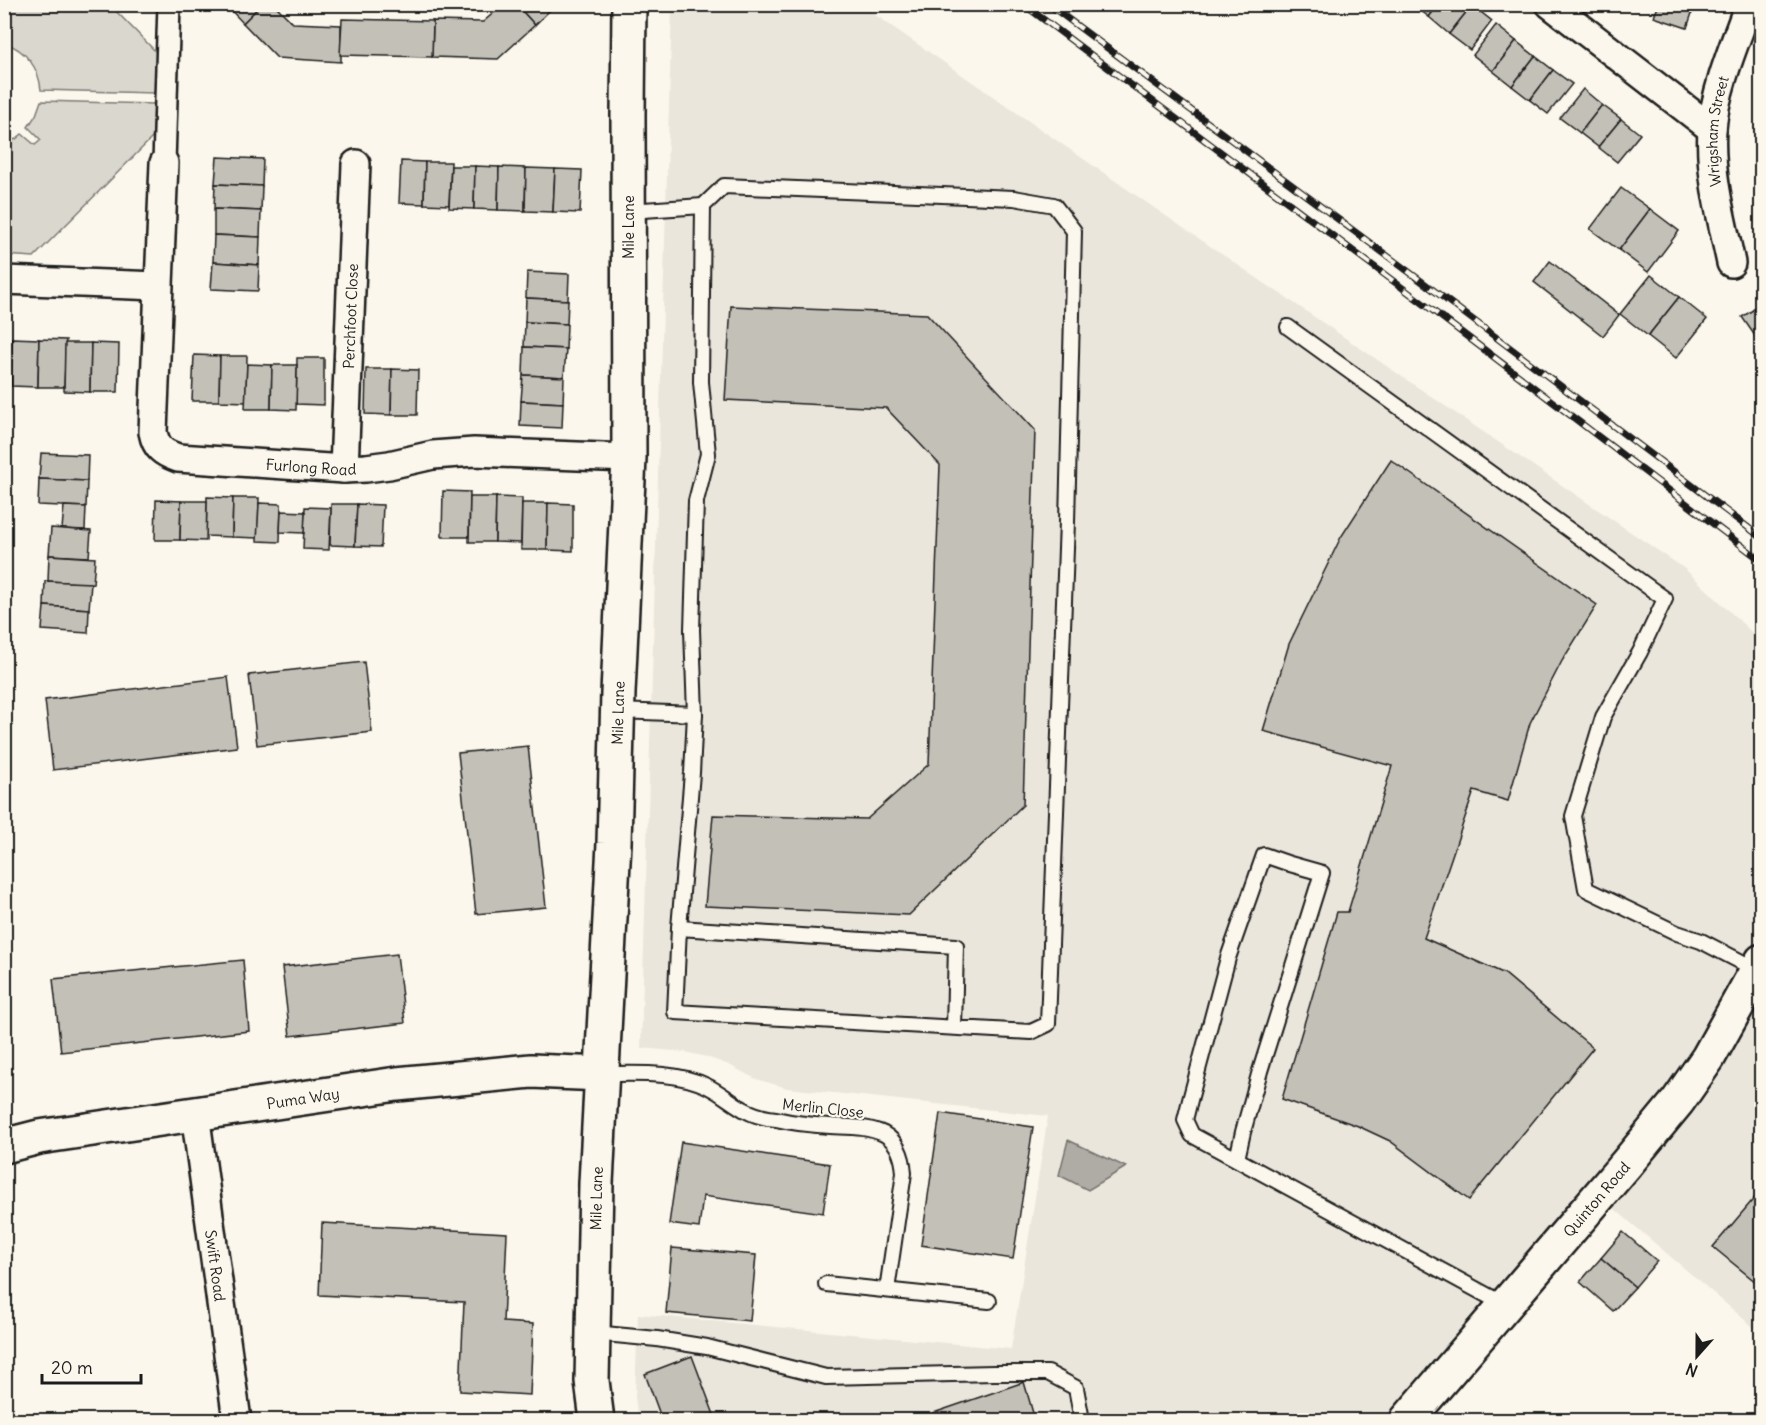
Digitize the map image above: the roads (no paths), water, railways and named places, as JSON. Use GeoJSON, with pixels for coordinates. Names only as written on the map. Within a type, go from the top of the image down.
{"type":"FeatureCollection","features":[{"type":"Feature","properties":{"kind":"street","name":"Furlong Road"},"geometry":{"type":"LineString","coordinates":[[169,4],[153,432],[154,441],[159,449],[178,458],[344,469],[389,465],[433,455],[474,452],[629,458]]}},
{"type":"Feature","properties":{"kind":"street","name":"Mile Lane"},"geometry":{"type":"LineString","coordinates":[[597,1420],[592,1381],[597,1183],[614,855],[629,458],[629,4]]}},
{"type":"Feature","properties":{"kind":"street"},"geometry":{"type":"LineString","coordinates":[[1550,4],[1712,129]]}},
{"type":"Feature","properties":{"kind":"street","name":"Wrigsham Street"},"geometry":{"type":"LineString","coordinates":[[1731,263],[1717,189],[1712,129],[1726,69],[1749,4]]}},
{"type":"Feature","properties":{"kind":"street","name":"Perchfoot Close"},"geometry":{"type":"LineString","coordinates":[[344,469],[356,164]]}},
{"type":"Feature","properties":{"kind":"street"},"geometry":{"type":"LineString","coordinates":[[4,280],[158,286]]}},
{"type":"Feature","properties":{"kind":"street","name":"Quinton Road"},"geometry":{"type":"LineString","coordinates":[[1407,1420],[1678,1101],[1708,1058],[1760,968]]}},
{"type":"Feature","properties":{"kind":"street","name":"Puma Way"},"geometry":{"type":"LineString","coordinates":[[4,1146],[39,1137],[397,1084],[531,1071],[603,1074]]}},
{"type":"Feature","properties":{"kind":"street","name":"Swift Road"},"geometry":{"type":"LineString","coordinates":[[195,1113],[237,1420]]}},
{"type":"Feature","properties":{"kind":"lane"},"geometry":{"type":"LineString","coordinates":[[628,211],[703,206],[724,186],[1014,198],[1054,205],[1074,231],[1067,522],[1048,1024],[1031,1032],[675,1012],[695,714],[692,630],[696,501],[708,454],[701,382],[703,206]]}},
{"type":"Feature","properties":{"kind":"lane"},"geometry":{"type":"LineString","coordinates":[[1288,327],[1665,599],[1640,652],[1603,717],[1573,816],[1586,889],[1677,933],[1701,941],[1760,968]]}},
{"type":"Feature","properties":{"kind":"lane"},"geometry":{"type":"LineString","coordinates":[[618,711],[695,714]]}},
{"type":"Feature","properties":{"kind":"lane"},"geometry":{"type":"LineString","coordinates":[[1237,1159],[1260,1071],[1322,873],[1264,855],[1228,958],[1185,1120],[1192,1136],[1505,1305]]}},
{"type":"Feature","properties":{"kind":"lane"},"geometry":{"type":"LineString","coordinates":[[679,928],[956,946],[954,1028]]}},
{"type":"Feature","properties":{"kind":"lane","name":"Merlin Close"},"geometry":{"type":"LineString","coordinates":[[603,1074],[659,1075],[685,1079],[705,1085],[745,1110],[760,1116],[819,1125],[859,1127],[885,1135],[896,1145],[903,1158],[904,1173],[887,1290]]}},
{"type":"Feature","properties":{"kind":"lane"},"geometry":{"type":"LineString","coordinates":[[826,1284],[989,1301]]}},
{"type":"Feature","properties":{"kind":"lane"},"geometry":{"type":"LineString","coordinates":[[594,1333],[707,1347],[826,1377],[1048,1373],[1076,1388],[1082,1420]]}},
{"type":"Feature","properties":{"kind":"railway"},"geometry":{"type":"LineString","coordinates":[[1023,4],[1440,316],[1762,561]]}},
{"type":"Feature","properties":{"kind":"railway"},"geometry":{"type":"LineString","coordinates":[[1048,4],[1762,538]]}}]}
